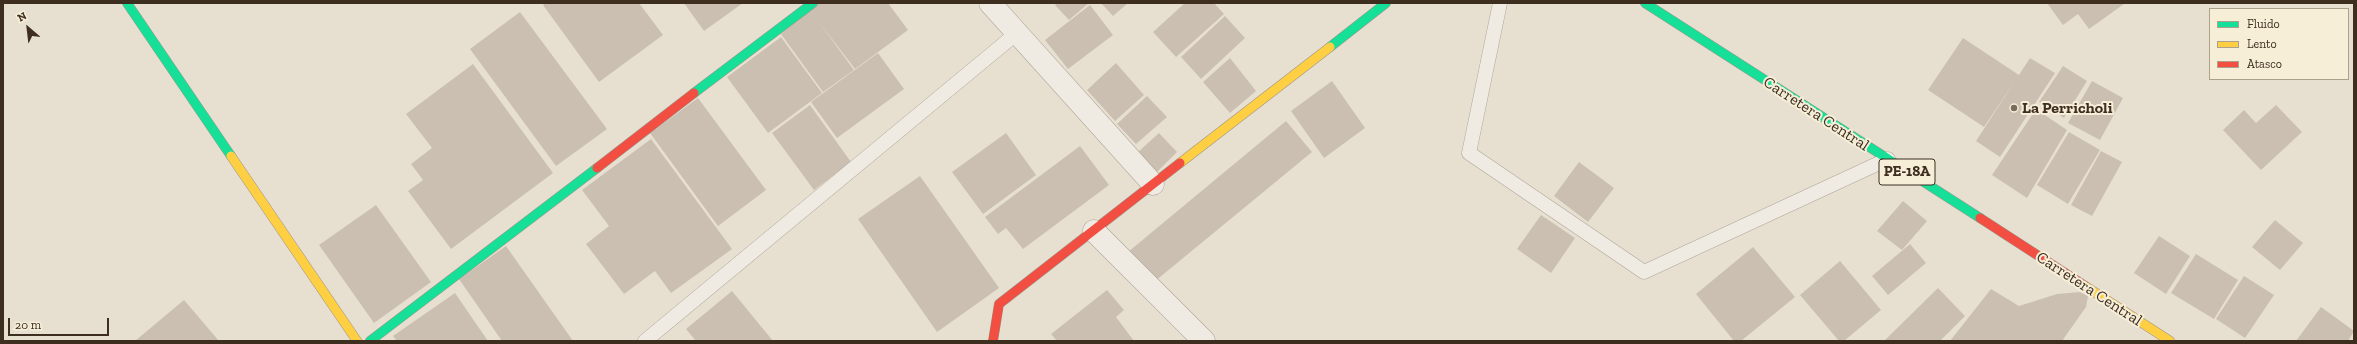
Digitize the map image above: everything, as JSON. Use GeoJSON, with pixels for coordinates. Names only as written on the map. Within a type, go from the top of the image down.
{"type":"FeatureCollection","features":[{"type":"Feature","properties":{"kind":"main road"},"geometry":{"type":"LineString","coordinates":[[127,3],[357,341]]}},
{"type":"Feature","properties":{"kind":"main road"},"geometry":{"type":"LineString","coordinates":[[370,341],[813,3]]}},
{"type":"Feature","properties":{"kind":"main road"},"geometry":{"type":"LineString","coordinates":[[993,341],[999,304],[1386,3]]}},
{"type":"Feature","properties":{"kind":"main road","name":"Carretera Central"},"geometry":{"type":"LineString","coordinates":[[1645,3],[2170,341]]}},
{"type":"Feature","properties":{"kind":"street"},"geometry":{"type":"LineString","coordinates":[[990,3],[1153,184]]}},
{"type":"Feature","properties":{"kind":"street"},"geometry":{"type":"LineString","coordinates":[[1094,231],[1204,341]]}},
{"type":"Feature","properties":{"kind":"lane"},"geometry":{"type":"LineString","coordinates":[[1500,3],[1469,152],[1644,272],[1888,159]]}},
{"type":"Feature","properties":{"kind":"lane"},"geometry":{"type":"LineString","coordinates":[[645,341],[1017,33]]}},
{"type":"Feature","properties":{"kind":"building"},"geometry":{"type":"Polygon","coordinates":[[[546,3],[639,3],[663,35],[599,82],[543,5],[546,3]]]}},
{"type":"Feature","properties":{"kind":"building"},"geometry":{"type":"Polygon","coordinates":[[[684,3],[743,3],[704,31],[684,3]]]}},
{"type":"Feature","properties":{"kind":"building"},"geometry":{"type":"Polygon","coordinates":[[[818,3],[888,3],[908,30],[855,69],[819,22],[854,70],[823,92],[781,34],[818,3]]]}},
{"type":"Feature","properties":{"kind":"building"},"geometry":{"type":"Polygon","coordinates":[[[1057,3],[1089,3],[1069,20],[1055,5],[1057,3]]]}},
{"type":"Feature","properties":{"kind":"building"},"geometry":{"type":"Polygon","coordinates":[[[1101,3],[1128,3],[1113,16],[1101,3]]]}},
{"type":"Feature","properties":{"kind":"building"},"geometry":{"type":"Polygon","coordinates":[[[1185,3],[1214,3],[1224,14],[1176,57],[1153,32],[1185,3]]]}},
{"type":"Feature","properties":{"kind":"building"},"geometry":{"type":"Polygon","coordinates":[[[2047,3],[2124,4],[2089,29],[2078,14],[2063,25],[2047,3]]]}},
{"type":"Feature","properties":{"kind":"building"},"geometry":{"type":"Polygon","coordinates":[[[1090,5],[1113,35],[1068,69],[1045,40],[1090,5]]]}},
{"type":"Feature","properties":{"kind":"building"},"geometry":{"type":"Polygon","coordinates":[[[520,12],[607,129],[556,166],[470,49],[520,12]]]}},
{"type":"Feature","properties":{"kind":"building"},"geometry":{"type":"Polygon","coordinates":[[[1225,16],[1245,38],[1201,79],[1181,57],[1225,16]]]}},
{"type":"Feature","properties":{"kind":"building"},"geometry":{"type":"Polygon","coordinates":[[[781,37],[822,93],[768,133],[727,77],[781,37]]]}},
{"type":"Feature","properties":{"kind":"building"},"geometry":{"type":"Polygon","coordinates":[[[1963,38],[2019,75],[2030,58],[2055,73],[2000,157],[1976,141],[2015,81],[1984,127],[1928,90],[1963,38]]]}},
{"type":"Feature","properties":{"kind":"building"},"geometry":{"type":"Polygon","coordinates":[[[878,53],[904,89],[837,138],[811,102],[878,53]]]}},
{"type":"Feature","properties":{"kind":"building"},"geometry":{"type":"Polygon","coordinates":[[[1230,58],[1256,91],[1230,113],[1203,82],[1230,58]]]}},
{"type":"Feature","properties":{"kind":"building"},"geometry":{"type":"Polygon","coordinates":[[[1116,63],[1144,95],[1115,121],[1087,90],[1116,63]]]}},
{"type":"Feature","properties":{"kind":"building"},"geometry":{"type":"Polygon","coordinates":[[[473,64],[553,173],[451,249],[408,191],[423,180],[411,164],[432,148],[406,114],[473,64]]]}},
{"type":"Feature","properties":{"kind":"building"},"geometry":{"type":"Polygon","coordinates":[[[2063,66],[2087,81],[2064,118],[2039,102],[2063,66]]]}},
{"type":"Feature","properties":{"kind":"building"},"geometry":{"type":"Polygon","coordinates":[[[1332,81],[1365,128],[1324,158],[1291,111],[1332,81]]]}},
{"type":"Feature","properties":{"kind":"building"},"geometry":{"type":"Polygon","coordinates":[[[2092,81],[2123,98],[2100,140],[2068,123],[2092,81]]]}},
{"type":"Feature","properties":{"kind":"building"},"geometry":{"type":"Polygon","coordinates":[[[1147,96],[1167,117],[1136,144],[1117,124],[1147,96]]]}},
{"type":"Feature","properties":{"kind":"building"},"geometry":{"type":"Polygon","coordinates":[[[698,98],[766,190],[718,226],[650,133],[698,98]]]}},
{"type":"Feature","properties":{"kind":"building"},"geometry":{"type":"Polygon","coordinates":[[[810,105],[851,162],[814,190],[772,133],[810,105]]]}},
{"type":"Feature","properties":{"kind":"building"},"geometry":{"type":"Polygon","coordinates":[[[2276,105],[2302,132],[2261,170],[2223,130],[2244,110],[2256,123],[2276,105]]]}},
{"type":"Feature","properties":{"kind":"building"},"geometry":{"type":"Polygon","coordinates":[[[2036,109],[2067,130],[2027,198],[1992,175],[2036,109]]]}},
{"type":"Feature","properties":{"kind":"building"},"geometry":{"type":"Polygon","coordinates":[[[1286,121],[1312,152],[1154,282],[1128,252],[1286,121]]]}},
{"type":"Feature","properties":{"kind":"building"},"geometry":{"type":"Polygon","coordinates":[[[2069,132],[2100,150],[2068,204],[2037,185],[2069,132]]]}},
{"type":"Feature","properties":{"kind":"building"},"geometry":{"type":"Polygon","coordinates":[[[1006,133],[1036,175],[983,214],[952,172],[1006,133]]]}},
{"type":"Feature","properties":{"kind":"building"},"geometry":{"type":"Polygon","coordinates":[[[1159,133],[1177,152],[1156,173],[1137,153],[1159,133]]]}},
{"type":"Feature","properties":{"kind":"building"},"geometry":{"type":"Polygon","coordinates":[[[651,139],[732,249],[671,293],[655,271],[624,294],[586,244],[609,226],[582,190],[651,139]]]}},
{"type":"Feature","properties":{"kind":"building"},"geometry":{"type":"Polygon","coordinates":[[[1080,146],[1109,185],[1023,249],[1006,228],[998,234],[985,217],[1080,146]]]}},
{"type":"Feature","properties":{"kind":"building"},"geometry":{"type":"Polygon","coordinates":[[[2101,151],[2122,162],[2092,216],[2071,205],[2101,151]]]}},
{"type":"Feature","properties":{"kind":"building"},"geometry":{"type":"Polygon","coordinates":[[[1579,162],[1614,188],[1588,222],[1554,196],[1579,162]]]}},
{"type":"Feature","properties":{"kind":"building"},"geometry":{"type":"Polygon","coordinates":[[[920,176],[999,288],[937,332],[858,219],[920,176]]]}},
{"type":"Feature","properties":{"kind":"building"},"geometry":{"type":"Polygon","coordinates":[[[1903,201],[1927,221],[1902,250],[1877,231],[1903,201]]]}},
{"type":"Feature","properties":{"kind":"building"},"geometry":{"type":"Polygon","coordinates":[[[376,205],[431,282],[374,323],[319,245],[376,205]]]}},
{"type":"Feature","properties":{"kind":"building"},"geometry":{"type":"Polygon","coordinates":[[[1541,215],[1575,238],[1551,273],[1517,249],[1541,215]]]}},
{"type":"Feature","properties":{"kind":"building"},"geometry":{"type":"Polygon","coordinates":[[[2275,220],[2303,243],[2280,270],[2252,247],[2275,220]]]}},
{"type":"Feature","properties":{"kind":"building"},"geometry":{"type":"Polygon","coordinates":[[[2159,236],[2190,256],[2166,294],[2134,273],[2159,236]]]}},
{"type":"Feature","properties":{"kind":"building"},"geometry":{"type":"Polygon","coordinates":[[[1910,244],[1926,263],[1888,295],[1872,276],[1910,244]]]}},
{"type":"Feature","properties":{"kind":"building"},"geometry":{"type":"Polygon","coordinates":[[[506,246],[573,341],[502,341],[459,279],[506,246]]]}},
{"type":"Feature","properties":{"kind":"building"},"geometry":{"type":"Polygon","coordinates":[[[1753,247],[1795,297],[1741,341],[1734,341],[1696,294],[1753,247]]]}},
{"type":"Feature","properties":{"kind":"building"},"geometry":{"type":"Polygon","coordinates":[[[2196,254],[2238,280],[2214,319],[2171,293],[2196,254]]]}},
{"type":"Feature","properties":{"kind":"building"},"geometry":{"type":"Polygon","coordinates":[[[1840,261],[1881,310],[1844,341],[1839,341],[1800,295],[1840,261]]]}},
{"type":"Feature","properties":{"kind":"building"},"geometry":{"type":"Polygon","coordinates":[[[2244,276],[2274,295],[2245,338],[2216,319],[2244,276]]]}},
{"type":"Feature","properties":{"kind":"building"},"geometry":{"type":"Polygon","coordinates":[[[1938,288],[1965,316],[1940,341],[1884,341],[1938,288]]]}},
{"type":"Feature","properties":{"kind":"building"},"geometry":{"type":"Polygon","coordinates":[[[1991,289],[2019,306],[2057,294],[2080,292],[2088,296],[2086,307],[2062,341],[1950,341],[1991,289]]]}},
{"type":"Feature","properties":{"kind":"building"},"geometry":{"type":"Polygon","coordinates":[[[1107,290],[1124,310],[1116,317],[1134,341],[1057,341],[1051,334],[1107,290]]]}},
{"type":"Feature","properties":{"kind":"building"},"geometry":{"type":"Polygon","coordinates":[[[732,291],[773,341],[696,341],[686,329],[732,291]]]}},
{"type":"Feature","properties":{"kind":"building"},"geometry":{"type":"Polygon","coordinates":[[[455,293],[488,341],[397,341],[393,336],[455,293]]]}},
{"type":"Feature","properties":{"kind":"building"},"geometry":{"type":"Polygon","coordinates":[[[184,300],[219,341],[135,341],[184,300]]]}},
{"type":"Feature","properties":{"kind":"building"},"geometry":{"type":"Polygon","coordinates":[[[2321,307],[2354,331],[2348,341],[2296,341],[2321,307]]]}},
{"type":"Feature","properties":{"kind":"traffic: fast"},"geometry":{"type":"LineString","coordinates":[[127,3],[231,156]]}},
{"type":"Feature","properties":{"kind":"traffic: fast"},"geometry":{"type":"LineString","coordinates":[[694,93],[813,3]]}},
{"type":"Feature","properties":{"kind":"traffic: fast"},"geometry":{"type":"LineString","coordinates":[[1330,47],[1386,3]]}},
{"type":"Feature","properties":{"kind":"traffic: fast"},"geometry":{"type":"LineString","coordinates":[[1645,3],[1980,218]]}},
{"type":"Feature","properties":{"kind":"traffic: fast"},"geometry":{"type":"LineString","coordinates":[[370,341],[597,168]]}},
{"type":"Feature","properties":{"kind":"traffic: slow"},"geometry":{"type":"LineString","coordinates":[[1180,163],[1330,47]]}},
{"type":"Feature","properties":{"kind":"traffic: slow"},"geometry":{"type":"LineString","coordinates":[[231,156],[357,341]]}},
{"type":"Feature","properties":{"kind":"traffic: slow"},"geometry":{"type":"LineString","coordinates":[[2085,286],[2170,341]]}},
{"type":"Feature","properties":{"kind":"traffic: jam"},"geometry":{"type":"LineString","coordinates":[[597,168],[694,93]]}},
{"type":"Feature","properties":{"kind":"traffic: jam"},"geometry":{"type":"LineString","coordinates":[[993,341],[999,304],[1180,163]]}},
{"type":"Feature","properties":{"kind":"traffic: jam"},"geometry":{"type":"LineString","coordinates":[[1980,218],[2085,286]]}},
{"type":"Feature","properties":{"kind":"place","name":"La Perricholi"},"geometry":{"type":"Point","coordinates":[2014,108]}}]}
